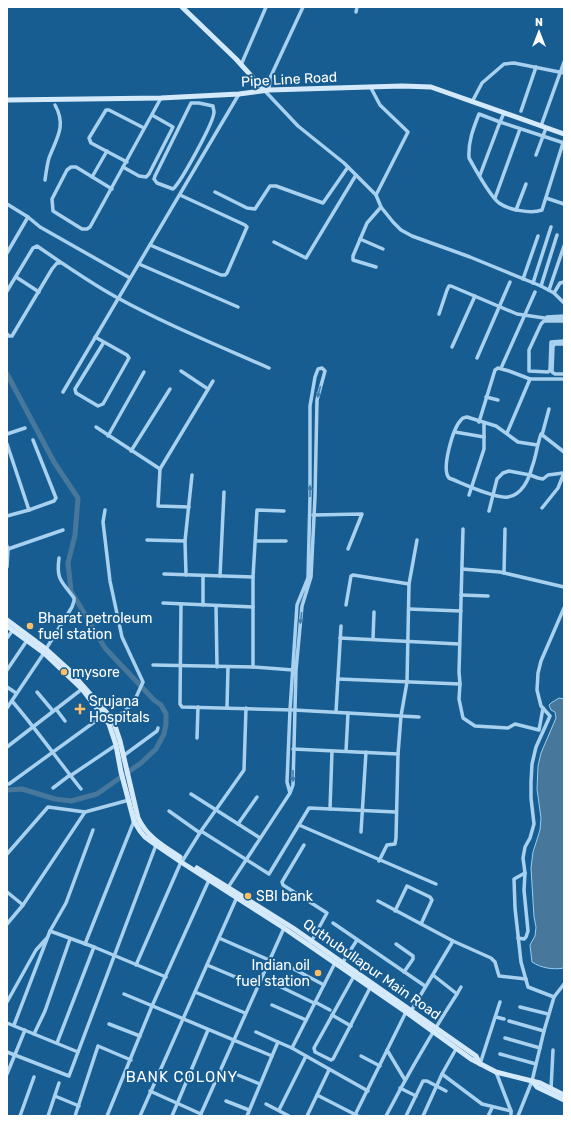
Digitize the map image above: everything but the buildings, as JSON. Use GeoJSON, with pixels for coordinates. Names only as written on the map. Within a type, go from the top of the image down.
{"type":"FeatureCollection","features":[{"type":"Feature","properties":{"kind":"main road"},"geometry":{"type":"LineString","coordinates":[[183,8],[266,90]]}},
{"type":"Feature","properties":{"kind":"main road","name":"Pipe Line Road"},"geometry":{"type":"LineString","coordinates":[[7,100],[161,98],[238,94],[266,90],[402,86],[431,88],[564,134]]}},
{"type":"Feature","properties":{"kind":"main road","name":"Quthubullapur Main Road"},"geometry":{"type":"LineString","coordinates":[[7,620],[68,669],[113,720],[122,759],[121,772],[129,789],[138,818],[143,828],[152,838],[209,880],[227,889],[237,898],[408,1012]]}},
{"type":"Feature","properties":{"kind":"main road","name":"Quthubullapur Main Road"},"geometry":{"type":"LineString","coordinates":[[7,626],[29,638]]}},
{"type":"Feature","properties":{"kind":"main road","name":"Quthubullapur Main Road"},"geometry":{"type":"LineString","coordinates":[[45,651],[82,689],[104,715],[109,724],[126,769],[129,800],[134,821],[140,831],[156,845],[293,928],[311,942],[343,962],[471,1059],[496,1072],[540,1083],[564,1096]]}},
{"type":"Feature","properties":{"kind":"main road","name":"Quthubullapur Main Road"},"geometry":{"type":"LineString","coordinates":[[433,1030],[476,1056],[480,1064]]}},
{"type":"Feature","properties":{"kind":"main road","name":"Quthubullapur Main Road"},"geometry":{"type":"LineString","coordinates":[[532,1081],[537,1087],[564,1100]]}},
{"type":"Feature","properties":{"kind":"street"},"geometry":{"type":"LineString","coordinates":[[241,65],[266,7]]}},
{"type":"Feature","properties":{"kind":"street"},"geometry":{"type":"LineString","coordinates":[[303,7],[270,78],[266,90],[298,126],[348,167],[376,194],[381,208],[401,230],[412,236],[470,257],[549,290],[564,303]]}},
{"type":"Feature","properties":{"kind":"street"},"geometry":{"type":"LineString","coordinates":[[356,12],[357,7]]}},
{"type":"Feature","properties":{"kind":"street"},"geometry":{"type":"LineString","coordinates":[[536,155],[543,136],[543,127],[562,73],[564,62]]}},
{"type":"Feature","properties":{"kind":"street"},"geometry":{"type":"LineString","coordinates":[[472,102],[482,83],[504,64],[514,63],[562,73]]}},
{"type":"Feature","properties":{"kind":"street"},"geometry":{"type":"LineString","coordinates":[[521,111],[536,67]]}},
{"type":"Feature","properties":{"kind":"street"},"geometry":{"type":"LineString","coordinates":[[371,88],[380,105],[408,132],[376,194]]}},
{"type":"Feature","properties":{"kind":"street"},"geometry":{"type":"LineString","coordinates":[[63,392],[238,94]]}},
{"type":"Feature","properties":{"kind":"street"},"geometry":{"type":"LineString","coordinates":[[112,189],[76,168],[71,167],[67,170],[52,200],[54,211],[82,229],[87,229],[90,227],[112,189],[161,98]]}},
{"type":"Feature","properties":{"kind":"street"},"geometry":{"type":"LineString","coordinates":[[191,103],[213,106],[214,113],[209,127],[183,176],[173,189],[157,182],[154,179],[191,103]]}},
{"type":"Feature","properties":{"kind":"street"},"geometry":{"type":"LineString","coordinates":[[45,180],[49,158],[62,125],[56,105]]}},
{"type":"Feature","properties":{"kind":"street"},"geometry":{"type":"LineString","coordinates":[[126,162],[91,143],[89,138],[106,110],[109,110],[144,128]]}},
{"type":"Feature","properties":{"kind":"street"},"geometry":{"type":"LineString","coordinates":[[480,175],[504,113]]}},
{"type":"Feature","properties":{"kind":"street"},"geometry":{"type":"LineString","coordinates":[[479,114],[520,129],[563,143],[542,210],[536,212],[516,210],[500,203],[495,198],[469,158],[471,133],[479,114]]}},
{"type":"Feature","properties":{"kind":"street"},"geometry":{"type":"LineString","coordinates":[[123,168],[142,177],[146,177],[149,174],[173,127],[152,115]]}},
{"type":"Feature","properties":{"kind":"street"},"geometry":{"type":"LineString","coordinates":[[209,127],[217,132]]}},
{"type":"Feature","properties":{"kind":"street"},"geometry":{"type":"LineString","coordinates":[[495,198],[520,129]]}},
{"type":"Feature","properties":{"kind":"street"},"geometry":{"type":"LineString","coordinates":[[92,177],[107,151]]}},
{"type":"Feature","properties":{"kind":"street"},"geometry":{"type":"LineString","coordinates":[[215,192],[248,208],[254,209],[270,186],[276,186],[324,203],[348,167]]}},
{"type":"Feature","properties":{"kind":"street"},"geometry":{"type":"LineString","coordinates":[[274,242],[306,258],[356,174]]}},
{"type":"Feature","properties":{"kind":"street"},"geometry":{"type":"LineString","coordinates":[[183,176],[189,179]]}},
{"type":"Feature","properties":{"kind":"street"},"geometry":{"type":"LineString","coordinates":[[516,210],[526,184]]}},
{"type":"Feature","properties":{"kind":"street"},"geometry":{"type":"LineString","coordinates":[[150,245],[221,275],[225,275],[227,273],[247,227],[180,195]]}},
{"type":"Feature","properties":{"kind":"street"},"geometry":{"type":"LineString","coordinates":[[546,198],[564,204]]}},
{"type":"Feature","properties":{"kind":"street"},"geometry":{"type":"LineString","coordinates":[[7,204],[28,217],[40,227],[130,278]]}},
{"type":"Feature","properties":{"kind":"street"},"geometry":{"type":"LineString","coordinates":[[376,267],[354,260],[353,256],[367,223],[381,208]]}},
{"type":"Feature","properties":{"kind":"street"},"geometry":{"type":"LineString","coordinates":[[7,253],[28,217]]}},
{"type":"Feature","properties":{"kind":"street"},"geometry":{"type":"LineString","coordinates":[[533,283],[551,227]]}},
{"type":"Feature","properties":{"kind":"street"},"geometry":{"type":"LineString","coordinates":[[540,286],[557,235]]}},
{"type":"Feature","properties":{"kind":"street"},"geometry":{"type":"LineString","coordinates":[[523,279],[538,236]]}},
{"type":"Feature","properties":{"kind":"street"},"geometry":{"type":"LineString","coordinates":[[360,239],[383,249]]}},
{"type":"Feature","properties":{"kind":"street"},"geometry":{"type":"LineString","coordinates":[[7,291],[33,248],[36,246],[60,263],[118,298],[176,327],[269,368]]}},
{"type":"Feature","properties":{"kind":"street"},"geometry":{"type":"LineString","coordinates":[[549,290],[564,246]]}},
{"type":"Feature","properties":{"kind":"street"},"geometry":{"type":"LineString","coordinates":[[7,334],[12,336],[52,270],[57,264],[60,263]]}},
{"type":"Feature","properties":{"kind":"street"},"geometry":{"type":"LineString","coordinates":[[139,264],[238,307]]}},
{"type":"Feature","properties":{"kind":"street"},"geometry":{"type":"LineString","coordinates":[[16,277],[39,292]]}},
{"type":"Feature","properties":{"kind":"street"},"geometry":{"type":"LineString","coordinates":[[477,358],[510,282]]}},
{"type":"Feature","properties":{"kind":"street"},"geometry":{"type":"LineString","coordinates":[[554,293],[560,283],[564,282]]}},
{"type":"Feature","properties":{"kind":"street"},"geometry":{"type":"LineString","coordinates":[[439,314],[449,286],[524,316],[564,318]]}},
{"type":"Feature","properties":{"kind":"street"},"geometry":{"type":"LineString","coordinates":[[502,366],[535,292]]}},
{"type":"Feature","properties":{"kind":"street"},"geometry":{"type":"LineString","coordinates":[[452,347],[475,296]]}},
{"type":"Feature","properties":{"kind":"street"},"geometry":{"type":"LineString","coordinates":[[564,318],[544,321],[541,324],[529,350],[529,371],[548,372],[550,370],[551,342],[564,343]]}},
{"type":"Feature","properties":{"kind":"street"},"geometry":{"type":"LineString","coordinates":[[95,337],[104,342],[127,355],[129,358],[103,404],[98,406],[76,393],[75,389],[104,342]]}},
{"type":"Feature","properties":{"kind":"street"},"geometry":{"type":"LineString","coordinates":[[564,343],[555,344],[553,346],[552,372],[554,374],[564,374]]}},
{"type":"Feature","properties":{"kind":"street"},"geometry":{"type":"LineString","coordinates":[[290,793],[288,782],[294,670],[298,602],[308,578],[310,406],[315,377],[318,369],[322,368],[325,371],[317,400],[315,497],[311,577],[303,605],[294,670]]}},
{"type":"Feature","properties":{"kind":"street"},"geometry":{"type":"LineString","coordinates":[[479,422],[495,370],[498,368],[530,379],[564,379]]}},
{"type":"Feature","properties":{"kind":"street"},"geometry":{"type":"LineString","coordinates":[[181,371],[208,389]]}},
{"type":"Feature","properties":{"kind":"street"},"geometry":{"type":"LineString","coordinates":[[108,436],[144,372]]}},
{"type":"Feature","properties":{"kind":"street"},"geometry":{"type":"LineString","coordinates":[[507,433],[530,379]]}},
{"type":"Feature","properties":{"kind":"street"},"geometry":{"type":"LineString","coordinates":[[189,507],[158,506],[160,469],[213,381]]}},
{"type":"Feature","properties":{"kind":"street"},"geometry":{"type":"LineString","coordinates":[[131,450],[170,389]]}},
{"type":"Feature","properties":{"kind":"street"},"geometry":{"type":"LineString","coordinates":[[486,397],[498,400]]}},
{"type":"Feature","properties":{"kind":"street"},"geometry":{"type":"LineString","coordinates":[[537,445],[518,442],[496,426],[463,418],[460,420],[455,432],[446,460],[446,475],[449,478],[485,493],[507,497],[514,495],[520,491],[530,475],[537,445],[541,434],[542,435],[549,409]]}},
{"type":"Feature","properties":{"kind":"street"},"geometry":{"type":"LineString","coordinates":[[469,495],[484,449],[484,424]]}},
{"type":"Feature","properties":{"kind":"street"},"geometry":{"type":"LineString","coordinates":[[7,434],[24,428]]}},
{"type":"Feature","properties":{"kind":"street"},"geometry":{"type":"LineString","coordinates":[[96,428],[160,469]]}},
{"type":"Feature","properties":{"kind":"street"},"geometry":{"type":"LineString","coordinates":[[455,432],[484,438]]}},
{"type":"Feature","properties":{"kind":"street"},"geometry":{"type":"LineString","coordinates":[[542,435],[564,452]]}},
{"type":"Feature","properties":{"kind":"street"},"geometry":{"type":"LineString","coordinates":[[7,516],[54,501],[56,498],[33,440]]}},
{"type":"Feature","properties":{"kind":"street"},"geometry":{"type":"LineString","coordinates":[[7,444],[29,510]]}},
{"type":"Feature","properties":{"kind":"street"},"geometry":{"type":"LineString","coordinates":[[489,511],[497,479],[503,473],[509,471],[543,479],[548,475],[564,473],[558,488],[542,508]]}},
{"type":"Feature","properties":{"kind":"street"},"geometry":{"type":"LineString","coordinates":[[186,575],[185,541],[192,475]]}},
{"type":"Feature","properties":{"kind":"street"},"geometry":{"type":"LineString","coordinates":[[220,576],[224,492]]}},
{"type":"Feature","properties":{"kind":"street"},"geometry":{"type":"LineString","coordinates":[[105,510],[103,522],[110,581],[122,637],[143,682],[133,704],[113,720]]}},
{"type":"Feature","properties":{"kind":"street"},"geometry":{"type":"LineString","coordinates":[[253,667],[253,577],[257,510],[284,511]]}},
{"type":"Feature","properties":{"kind":"street"},"geometry":{"type":"LineString","coordinates":[[313,515],[362,514],[348,549]]}},
{"type":"Feature","properties":{"kind":"street"},"geometry":{"type":"LineString","coordinates":[[463,529],[459,672],[459,699],[463,718],[475,726],[508,728],[515,724],[539,730],[543,708]]}},
{"type":"Feature","properties":{"kind":"street"},"geometry":{"type":"LineString","coordinates":[[504,573],[505,529]]}},
{"type":"Feature","properties":{"kind":"street"},"geometry":{"type":"LineString","coordinates":[[7,567],[8,548],[63,530]]}},
{"type":"Feature","properties":{"kind":"street"},"geometry":{"type":"LineString","coordinates":[[147,540],[185,541]]}},
{"type":"Feature","properties":{"kind":"street"},"geometry":{"type":"LineString","coordinates":[[379,860],[387,845],[395,844],[398,754],[407,682],[409,584],[417,540]]}},
{"type":"Feature","properties":{"kind":"street"},"geometry":{"type":"LineString","coordinates":[[256,541],[286,541]]}},
{"type":"Feature","properties":{"kind":"street"},"geometry":{"type":"LineString","coordinates":[[7,708],[72,607],[74,598],[59,577],[59,558]]}},
{"type":"Feature","properties":{"kind":"street"},"geometry":{"type":"LineString","coordinates":[[462,569],[504,573],[564,587]]}},
{"type":"Feature","properties":{"kind":"street"},"geometry":{"type":"LineString","coordinates":[[164,574],[253,577]]}},
{"type":"Feature","properties":{"kind":"street"},"geometry":{"type":"LineString","coordinates":[[346,605],[351,576],[353,574],[409,584]]}},
{"type":"Feature","properties":{"kind":"street"},"geometry":{"type":"LineString","coordinates":[[203,576],[203,605]]}},
{"type":"Feature","properties":{"kind":"street"},"geometry":{"type":"LineString","coordinates":[[461,595],[488,596]]}},
{"type":"Feature","properties":{"kind":"street"},"geometry":{"type":"LineString","coordinates":[[298,602],[303,605]]}},
{"type":"Feature","properties":{"kind":"street"},"geometry":{"type":"LineString","coordinates":[[162,603],[253,608]]}},
{"type":"Feature","properties":{"kind":"street"},"geometry":{"type":"LineString","coordinates":[[181,604],[181,706],[419,717]]}},
{"type":"Feature","properties":{"kind":"street"},"geometry":{"type":"LineString","coordinates":[[216,606],[217,667]]}},
{"type":"Feature","properties":{"kind":"street"},"geometry":{"type":"LineString","coordinates":[[518,938],[524,939],[528,931],[523,858],[525,847],[530,838],[534,824],[531,798],[532,764],[536,747],[550,716],[543,708],[537,690],[539,667],[555,625],[564,608]]}},
{"type":"Feature","properties":{"kind":"street"},"geometry":{"type":"LineString","coordinates":[[408,609],[460,612]]}},
{"type":"Feature","properties":{"kind":"street"},"geometry":{"type":"LineString","coordinates":[[373,639],[374,612]]}},
{"type":"Feature","properties":{"kind":"street"},"geometry":{"type":"LineString","coordinates":[[336,712],[341,626]]}},
{"type":"Feature","properties":{"kind":"street"},"geometry":{"type":"LineString","coordinates":[[7,638],[13,630]]}},
{"type":"Feature","properties":{"kind":"street"},"geometry":{"type":"LineString","coordinates":[[7,670],[29,638]]}},
{"type":"Feature","properties":{"kind":"street"},"geometry":{"type":"LineString","coordinates":[[340,638],[460,644]]}},
{"type":"Feature","properties":{"kind":"street"},"geometry":{"type":"LineString","coordinates":[[153,665],[228,668],[253,667],[294,670]]}},
{"type":"Feature","properties":{"kind":"street"},"geometry":{"type":"LineString","coordinates":[[227,708],[228,668]]}},
{"type":"Feature","properties":{"kind":"street"},"geometry":{"type":"LineString","coordinates":[[338,679],[460,684]]}},
{"type":"Feature","properties":{"kind":"street"},"geometry":{"type":"LineString","coordinates":[[7,687],[16,693]]}},
{"type":"Feature","properties":{"kind":"street"},"geometry":{"type":"LineString","coordinates":[[7,747],[82,689]]}},
{"type":"Feature","properties":{"kind":"street"},"geometry":{"type":"LineString","coordinates":[[37,692],[65,721]]}},
{"type":"Feature","properties":{"kind":"street"},"geometry":{"type":"LineString","coordinates":[[12,701],[34,726],[52,753],[81,789]]}},
{"type":"Feature","properties":{"kind":"street"},"geometry":{"type":"LineString","coordinates":[[197,738],[198,707]]}},
{"type":"Feature","properties":{"kind":"street"},"geometry":{"type":"LineString","coordinates":[[136,965],[182,861],[200,832],[244,770],[246,708]]}},
{"type":"Feature","properties":{"kind":"street"},"geometry":{"type":"LineString","coordinates":[[227,889],[290,793],[293,781],[292,710]]}},
{"type":"Feature","properties":{"kind":"street"},"geometry":{"type":"LineString","coordinates":[[346,751],[348,713]]}},
{"type":"Feature","properties":{"kind":"street"},"geometry":{"type":"LineString","coordinates":[[9,784],[104,715]]}},
{"type":"Feature","properties":{"kind":"street"},"geometry":{"type":"LineString","coordinates":[[122,759],[157,731],[158,728]]}},
{"type":"Feature","properties":{"kind":"street"},"geometry":{"type":"LineString","coordinates":[[53,788],[116,745]]}},
{"type":"Feature","properties":{"kind":"street"},"geometry":{"type":"LineString","coordinates":[[293,749],[398,754]]}},
{"type":"Feature","properties":{"kind":"street"},"geometry":{"type":"LineString","coordinates":[[330,809],[332,751]]}},
{"type":"Feature","properties":{"kind":"street"},"geometry":{"type":"LineString","coordinates":[[361,832],[366,752]]}},
{"type":"Feature","properties":{"kind":"street"},"geometry":{"type":"LineString","coordinates":[[192,794],[260,838]]}},
{"type":"Feature","properties":{"kind":"street"},"geometry":{"type":"LineString","coordinates":[[238,824],[257,796]]}},
{"type":"Feature","properties":{"kind":"street"},"geometry":{"type":"LineString","coordinates":[[7,854],[48,807],[84,812],[129,800]]}},
{"type":"Feature","properties":{"kind":"street"},"geometry":{"type":"LineString","coordinates":[[170,811],[200,832],[269,874],[309,808],[396,812]]}},
{"type":"Feature","properties":{"kind":"street"},"geometry":{"type":"LineString","coordinates":[[7,924],[23,905],[84,812]]}},
{"type":"Feature","properties":{"kind":"street"},"geometry":{"type":"LineString","coordinates":[[84,944],[134,821]]}},
{"type":"Feature","properties":{"kind":"street"},"geometry":{"type":"LineString","coordinates":[[299,825],[436,884]]}},
{"type":"Feature","properties":{"kind":"street"},"geometry":{"type":"LineString","coordinates":[[14,1025],[50,933],[66,903],[93,830]]}},
{"type":"Feature","properties":{"kind":"street"},"geometry":{"type":"LineString","coordinates":[[7,1052],[69,1076],[156,845]]}},
{"type":"Feature","properties":{"kind":"street"},"geometry":{"type":"LineString","coordinates":[[304,845],[282,882],[283,885],[327,913],[311,942]]}},
{"type":"Feature","properties":{"kind":"street"},"geometry":{"type":"LineString","coordinates":[[525,873],[514,879],[521,962],[528,987],[554,996]]}},
{"type":"Feature","properties":{"kind":"street"},"geometry":{"type":"LineString","coordinates":[[107,1116],[152,1006],[209,880]]}},
{"type":"Feature","properties":{"kind":"street"},"geometry":{"type":"LineString","coordinates":[[395,910],[407,886],[430,897],[432,900],[421,924]]}},
{"type":"Feature","properties":{"kind":"street"},"geometry":{"type":"LineString","coordinates":[[7,892],[23,905]]}},
{"type":"Feature","properties":{"kind":"street"},"geometry":{"type":"LineString","coordinates":[[140,1116],[237,898]]}},
{"type":"Feature","properties":{"kind":"street"},"geometry":{"type":"LineString","coordinates":[[378,901],[453,941],[491,958],[495,962],[499,976],[526,979]]}},
{"type":"Feature","properties":{"kind":"street"},"geometry":{"type":"LineString","coordinates":[[333,923],[425,986]]}},
{"type":"Feature","properties":{"kind":"street"},"geometry":{"type":"LineString","coordinates":[[150,1091],[200,1115],[284,928]]}},
{"type":"Feature","properties":{"kind":"street"},"geometry":{"type":"LineString","coordinates":[[50,933],[94,947],[166,977]]}},
{"type":"Feature","properties":{"kind":"street"},"geometry":{"type":"LineString","coordinates":[[7,1002],[36,950],[50,933]]}},
{"type":"Feature","properties":{"kind":"street"},"geometry":{"type":"LineString","coordinates":[[219,938],[269,960]]}},
{"type":"Feature","properties":{"kind":"street"},"geometry":{"type":"LineString","coordinates":[[34,1034],[45,1012],[70,940]]}},
{"type":"Feature","properties":{"kind":"street"},"geometry":{"type":"LineString","coordinates":[[343,962],[357,940]]}},
{"type":"Feature","properties":{"kind":"street"},"geometry":{"type":"LineString","coordinates":[[317,1095],[357,1115],[387,1050],[408,1012],[433,975],[453,941]]}},
{"type":"Feature","properties":{"kind":"street"},"geometry":{"type":"LineString","coordinates":[[396,944],[413,956],[404,972]]}},
{"type":"Feature","properties":{"kind":"street"},"geometry":{"type":"LineString","coordinates":[[57,1043],[94,947]]}},
{"type":"Feature","properties":{"kind":"street"},"geometry":{"type":"LineString","coordinates":[[292,1048],[335,963]]}},
{"type":"Feature","properties":{"kind":"street"},"geometry":{"type":"LineString","coordinates":[[207,965],[257,986]]}},
{"type":"Feature","properties":{"kind":"street"},"geometry":{"type":"LineString","coordinates":[[290,967],[324,985]]}},
{"type":"Feature","properties":{"kind":"street"},"geometry":{"type":"LineString","coordinates":[[433,975],[457,994]]}},
{"type":"Feature","properties":{"kind":"street"},"geometry":{"type":"LineString","coordinates":[[354,976],[314,1048],[315,1052],[332,1060],[370,988]]}},
{"type":"Feature","properties":{"kind":"street"},"geometry":{"type":"LineString","coordinates":[[518,1116],[532,1081],[548,1014],[554,996],[564,984]]}},
{"type":"Feature","properties":{"kind":"street"},"geometry":{"type":"LineString","coordinates":[[277,985],[330,1010]]}},
{"type":"Feature","properties":{"kind":"street"},"geometry":{"type":"LineString","coordinates":[[386,1116],[433,1030],[461,987]]}},
{"type":"Feature","properties":{"kind":"street"},"geometry":{"type":"LineString","coordinates":[[196,992],[245,1013]]}},
{"type":"Feature","properties":{"kind":"street"},"geometry":{"type":"LineString","coordinates":[[124,994],[272,1056]]}},
{"type":"Feature","properties":{"kind":"street"},"geometry":{"type":"LineString","coordinates":[[480,1064],[500,1002]]}},
{"type":"Feature","properties":{"kind":"street"},"geometry":{"type":"LineString","coordinates":[[272,1005],[306,1020]]}},
{"type":"Feature","properties":{"kind":"street"},"geometry":{"type":"LineString","coordinates":[[520,1007],[548,1014]]}},
{"type":"Feature","properties":{"kind":"street"},"geometry":{"type":"LineString","coordinates":[[332,1016],[350,1026]]}},
{"type":"Feature","properties":{"kind":"street"},"geometry":{"type":"LineString","coordinates":[[496,1017],[504,1019]]}},
{"type":"Feature","properties":{"kind":"street"},"geometry":{"type":"LineString","coordinates":[[509,1021],[544,1031]]}},
{"type":"Feature","properties":{"kind":"street"},"geometry":{"type":"LineString","coordinates":[[7,1023],[78,1052]]}},
{"type":"Feature","properties":{"kind":"street"},"geometry":{"type":"LineString","coordinates":[[109,1024],[140,1036]]}},
{"type":"Feature","properties":{"kind":"street"},"geometry":{"type":"LineString","coordinates":[[7,1074],[24,1030]]}},
{"type":"Feature","properties":{"kind":"street"},"geometry":{"type":"LineString","coordinates":[[172,1116],[208,1030]]}},
{"type":"Feature","properties":{"kind":"street"},"geometry":{"type":"LineString","coordinates":[[256,1032],[292,1048],[368,1091]]}},
{"type":"Feature","properties":{"kind":"street"},"geometry":{"type":"LineString","coordinates":[[506,1038],[540,1048]]}},
{"type":"Feature","properties":{"kind":"street"},"geometry":{"type":"LineString","coordinates":[[247,1116],[278,1042]]}},
{"type":"Feature","properties":{"kind":"street"},"geometry":{"type":"LineString","coordinates":[[76,1116],[98,1046],[130,1060]]}},
{"type":"Feature","properties":{"kind":"street"},"geometry":{"type":"LineString","coordinates":[[423,1116],[436,1086],[456,1049]]}},
{"type":"Feature","properties":{"kind":"street"},"geometry":{"type":"LineString","coordinates":[[387,1050],[405,1080]]}},
{"type":"Feature","properties":{"kind":"street"},"geometry":{"type":"LineString","coordinates":[[551,1089],[553,1050]]}},
{"type":"Feature","properties":{"kind":"street"},"geometry":{"type":"LineString","coordinates":[[500,1054],[536,1064]]}},
{"type":"Feature","properties":{"kind":"street"},"geometry":{"type":"LineString","coordinates":[[279,1110],[306,1056]]}},
{"type":"Feature","properties":{"kind":"street"},"geometry":{"type":"LineString","coordinates":[[361,1056],[380,1066]]}},
{"type":"Feature","properties":{"kind":"street"},"geometry":{"type":"LineString","coordinates":[[307,1116],[329,1070]]}},
{"type":"Feature","properties":{"kind":"street"},"geometry":{"type":"LineString","coordinates":[[496,1072],[511,1114]]}},
{"type":"Feature","properties":{"kind":"street"},"geometry":{"type":"LineString","coordinates":[[442,1074],[482,1104],[511,1114]]}},
{"type":"Feature","properties":{"kind":"street"},"geometry":{"type":"LineString","coordinates":[[238,1075],[260,1084]]}},
{"type":"Feature","properties":{"kind":"street"},"geometry":{"type":"LineString","coordinates":[[20,1116],[34,1077]]}},
{"type":"Feature","properties":{"kind":"street"},"geometry":{"type":"LineString","coordinates":[[406,1116],[423,1081],[427,1081],[446,1091]]}},
{"type":"Feature","properties":{"kind":"street"},"geometry":{"type":"LineString","coordinates":[[48,1116],[60,1083]]}},
{"type":"Feature","properties":{"kind":"street"},"geometry":{"type":"LineString","coordinates":[[400,1088],[416,1096]]}},
{"type":"Feature","properties":{"kind":"street"},"geometry":{"type":"LineString","coordinates":[[55,1096],[79,1106]]}},
{"type":"Feature","properties":{"kind":"street"},"geometry":{"type":"LineString","coordinates":[[226,1101],[249,1110]]}},
{"type":"Feature","properties":{"kind":"street"},"geometry":{"type":"LineString","coordinates":[[266,1104],[289,1116]]}},
{"type":"Feature","properties":{"kind":"street"},"geometry":{"type":"LineString","coordinates":[[488,1116],[492,1108]]}},
{"type":"Feature","properties":{"kind":"water"},"geometry":{"type":"Polygon","coordinates":[[[559,698],[564,699],[564,968],[556,969],[543,967],[532,962],[530,945],[535,936],[536,927],[531,868],[533,852],[540,830],[541,818],[537,789],[538,766],[541,753],[556,718],[555,712],[551,710],[549,705],[559,698]]]}},
{"type":"Feature","properties":{"kind":"waterway"},"geometry":{"type":"LineString","coordinates":[[7,374],[54,462],[78,498],[75,535],[68,563],[71,591],[105,648],[154,700],[161,705],[166,714],[164,734],[156,749],[141,763],[97,794],[71,801],[55,799],[22,789],[7,790]]}},
{"type":"Feature","properties":{"kind":"place","name":"Bharat petroleum fuel station"},"geometry":{"type":"Point","coordinates":[30,626]}},
{"type":"Feature","properties":{"kind":"place","name":"mysore"},"geometry":{"type":"Point","coordinates":[64,672]}},
{"type":"Feature","properties":{"kind":"place","name":"Srujana Hospitals"},"geometry":{"type":"Point","coordinates":[80,709]}},
{"type":"Feature","properties":{"kind":"place","name":"SBI bank"},"geometry":{"type":"Point","coordinates":[248,896]}},
{"type":"Feature","properties":{"kind":"place","name":"Indian oil fuel station"},"geometry":{"type":"Point","coordinates":[318,973]}},
{"type":"Feature","properties":{"kind":"district","name":"BANK COLONY"},"geometry":{"type":"Point","coordinates":[182,1077]}}]}
